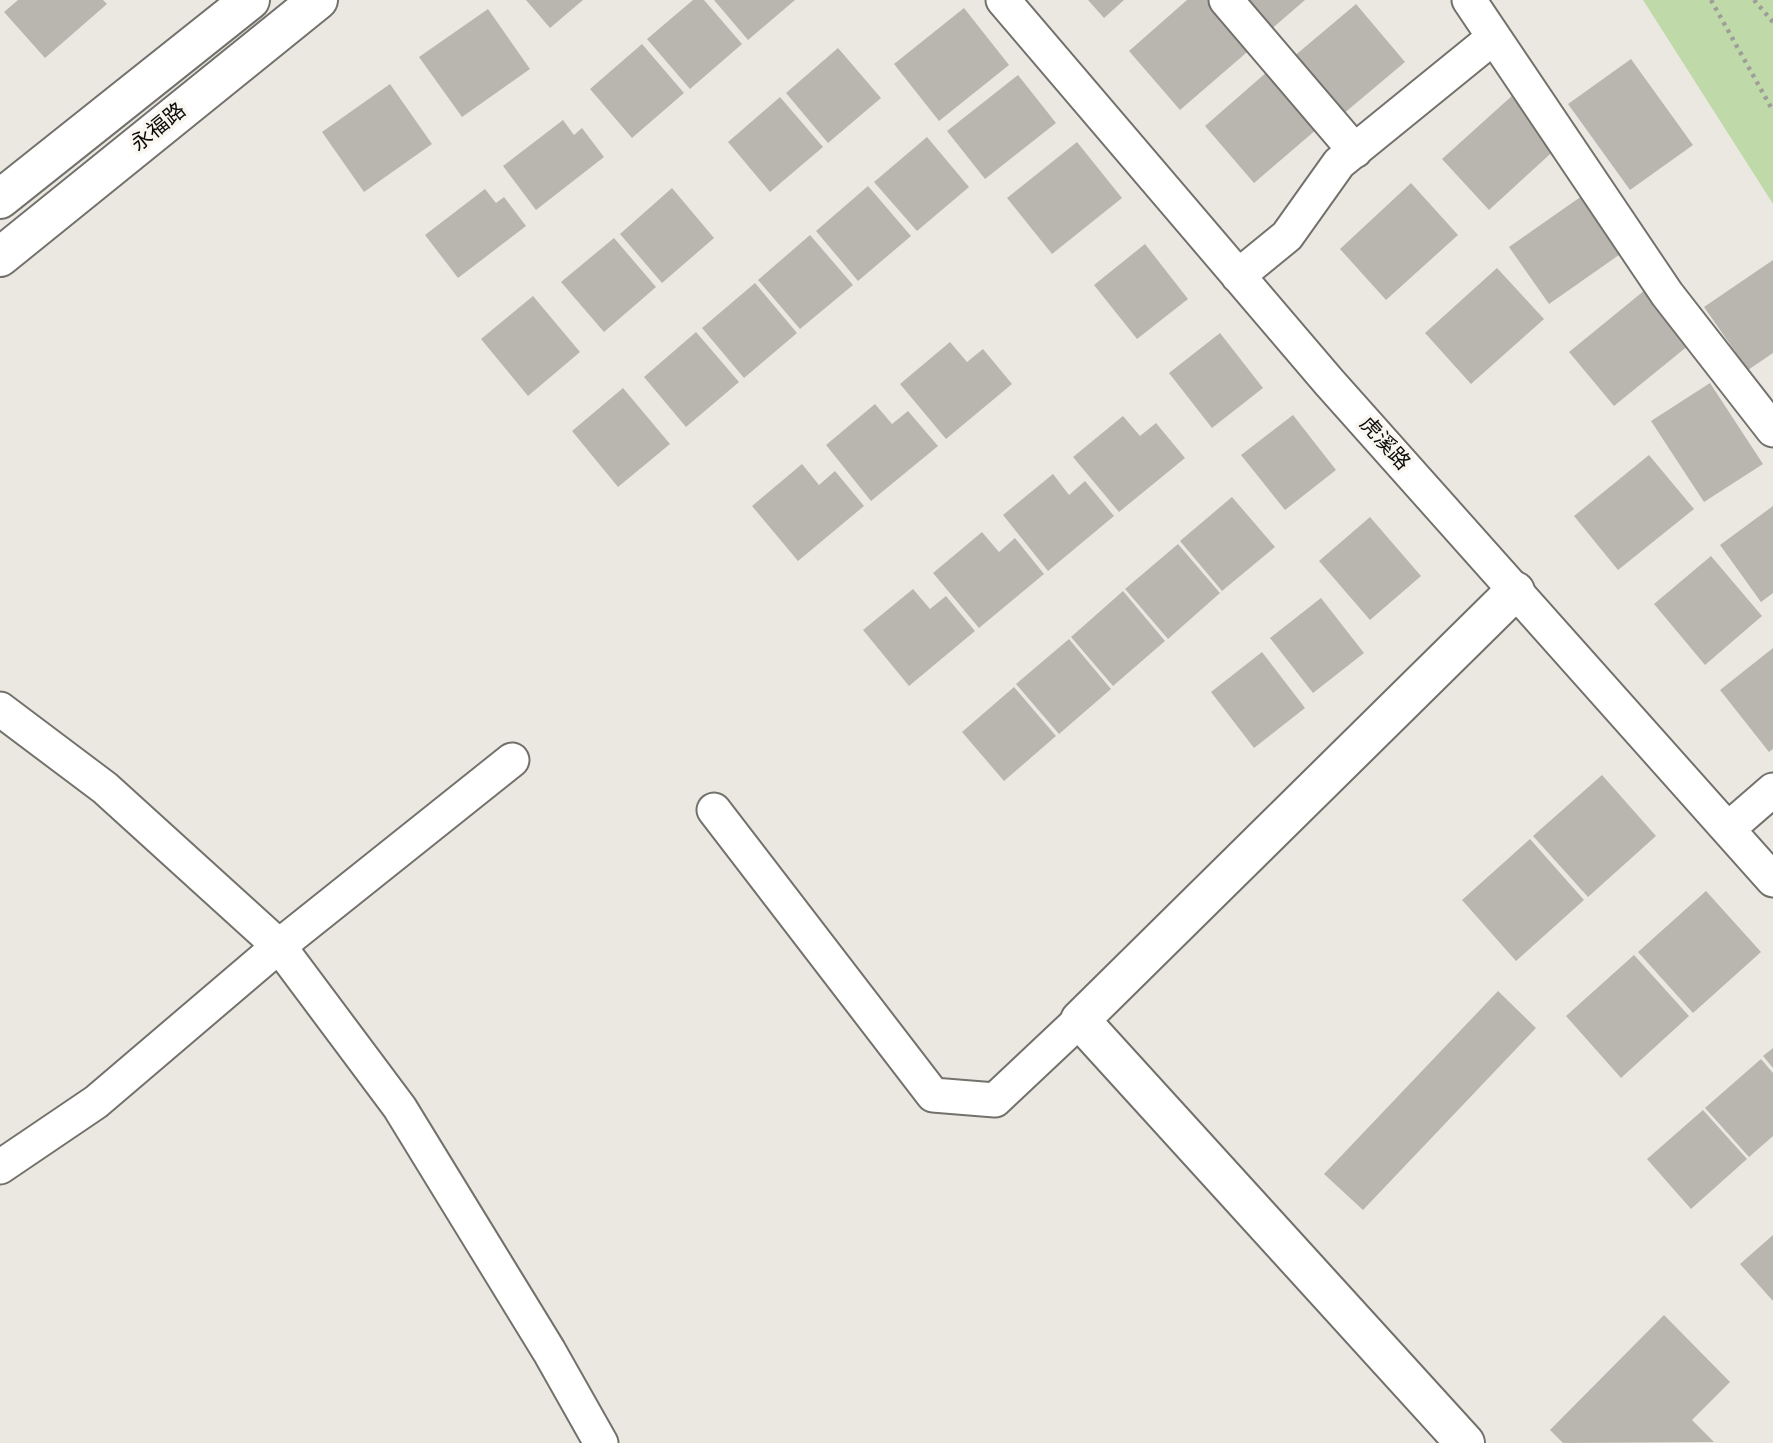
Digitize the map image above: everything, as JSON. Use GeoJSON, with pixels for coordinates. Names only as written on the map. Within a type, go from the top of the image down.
{"type":"FeatureCollection","features":[{"type":"Feature","properties":{"kind":"street","name":"永福路"},"geometry":{"type":"LineString","coordinates":[[0,199],[250,0]]}},
{"type":"Feature","properties":{"kind":"street","name":"永福路"},"geometry":{"type":"LineString","coordinates":[[0,257],[318,0]]}},
{"type":"Feature","properties":{"kind":"street","name":"虎溪路"},"geometry":{"type":"LineString","coordinates":[[1003,0],[1329,382],[1773,880]]}},
{"type":"Feature","properties":{"kind":"street"},"geometry":{"type":"LineString","coordinates":[[1226,0],[1355,151]]}},
{"type":"Feature","properties":{"kind":"street"},"geometry":{"type":"LineString","coordinates":[[1469,0],[1667,294],[1773,430]]}},
{"type":"Feature","properties":{"kind":"street"},"geometry":{"type":"LineString","coordinates":[[1238,276],[1287,236],[1339,163],[1494,37]]}},
{"type":"Feature","properties":{"kind":"street"},"geometry":{"type":"LineString","coordinates":[[714,810],[933,1094],[995,1100],[1080,1020],[1515,591]]}},
{"type":"Feature","properties":{"kind":"street"},"geometry":{"type":"LineString","coordinates":[[0,709],[105,788],[279,946],[400,1108],[549,1351],[601,1443]]}},
{"type":"Feature","properties":{"kind":"street"},"geometry":{"type":"LineString","coordinates":[[0,1167],[96,1102],[279,946],[512,760]]}},
{"type":"Feature","properties":{"kind":"street"},"geometry":{"type":"LineString","coordinates":[[1728,829],[1773,790]]}},
{"type":"Feature","properties":{"kind":"street"},"geometry":{"type":"LineString","coordinates":[[1080,1020],[1465,1443]]}},
{"type":"Feature","properties":{"kind":"path"},"geometry":{"type":"LineString","coordinates":[[1710,0],[1773,111]]}},
{"type":"Feature","properties":{"kind":"path"},"geometry":{"type":"LineString","coordinates":[[1754,0],[1773,22]]}},
{"type":"Feature","properties":{"kind":"green space"},"geometry":{"type":"Polygon","coordinates":[[[1643,0],[1773,0],[1773,204],[1643,0]]]}},
{"type":"Feature","properties":{"kind":"building"},"geometry":{"type":"Polygon","coordinates":[[[18,0],[103,0],[107,4],[45,58],[4,12],[18,0]]]}},
{"type":"Feature","properties":{"kind":"building"},"geometry":{"type":"Polygon","coordinates":[[[526,0],[583,0],[550,28],[526,0]]]}},
{"type":"Feature","properties":{"kind":"building"},"geometry":{"type":"Polygon","coordinates":[[[693,0],[704,0],[742,44],[690,89],[647,39],[693,0]]]}},
{"type":"Feature","properties":{"kind":"building"},"geometry":{"type":"Polygon","coordinates":[[[714,0],[795,0],[748,40],[714,0]]]}},
{"type":"Feature","properties":{"kind":"building"},"geometry":{"type":"Polygon","coordinates":[[[1088,0],[1124,0],[1104,18],[1088,0]]]}},
{"type":"Feature","properties":{"kind":"building"},"geometry":{"type":"Polygon","coordinates":[[[1187,0],[1212,0],[1253,47],[1180,110],[1129,51],[1187,0]]]}},
{"type":"Feature","properties":{"kind":"building"},"geometry":{"type":"Polygon","coordinates":[[[1240,0],[1305,0],[1268,32],[1240,0]]]}},
{"type":"Feature","properties":{"kind":"building"},"geometry":{"type":"Polygon","coordinates":[[[1356,4],[1405,62],[1342,115],[1292,58],[1356,4]]]}},
{"type":"Feature","properties":{"kind":"building"},"geometry":{"type":"Polygon","coordinates":[[[964,8],[1009,65],[939,121],[894,64],[964,8]]]}},
{"type":"Feature","properties":{"kind":"building"},"geometry":{"type":"Polygon","coordinates":[[[488,9],[530,69],[462,117],[419,57],[488,9]]]}},
{"type":"Feature","properties":{"kind":"building"},"geometry":{"type":"Polygon","coordinates":[[[642,44],[684,93],[632,138],[590,89],[642,44]]]}},
{"type":"Feature","properties":{"kind":"building"},"geometry":{"type":"Polygon","coordinates":[[[838,48],[881,98],[828,143],[786,93],[838,48]]]}},
{"type":"Feature","properties":{"kind":"building"},"geometry":{"type":"Polygon","coordinates":[[[1631,59],[1693,145],[1630,190],[1568,104],[1631,59]]]}},
{"type":"Feature","properties":{"kind":"building"},"geometry":{"type":"Polygon","coordinates":[[[1268,71],[1317,129],[1254,183],[1205,126],[1268,71]]]}},
{"type":"Feature","properties":{"kind":"building"},"geometry":{"type":"Polygon","coordinates":[[[1018,75],[1056,123],[985,179],[947,131],[1018,75]]]}},
{"type":"Feature","properties":{"kind":"building"},"geometry":{"type":"Polygon","coordinates":[[[390,84],[432,144],[364,192],[322,132],[390,84]]]}},
{"type":"Feature","properties":{"kind":"building"},"geometry":{"type":"Polygon","coordinates":[[[1514,94],[1560,145],[1489,210],[1442,159],[1514,94]]]}},
{"type":"Feature","properties":{"kind":"building"},"geometry":{"type":"Polygon","coordinates":[[[780,97],[823,147],[770,192],[728,142],[780,97]]]}},
{"type":"Feature","properties":{"kind":"building"},"geometry":{"type":"Polygon","coordinates":[[[563,120],[574,135],[582,128],[604,157],[536,210],[503,166],[563,120]]]}},
{"type":"Feature","properties":{"kind":"building"},"geometry":{"type":"Polygon","coordinates":[[[927,137],[969,187],[917,231],[874,182],[927,137]]]}},
{"type":"Feature","properties":{"kind":"building"},"geometry":{"type":"Polygon","coordinates":[[[1077,142],[1122,198],[1052,254],[1007,198],[1077,142]]]}},
{"type":"Feature","properties":{"kind":"building"},"geometry":{"type":"Polygon","coordinates":[[[1411,183],[1458,235],[1386,300],[1340,249],[1411,183]]]}},
{"type":"Feature","properties":{"kind":"building"},"geometry":{"type":"Polygon","coordinates":[[[868,186],[911,236],[858,281],[816,231],[868,186]]]}},
{"type":"Feature","properties":{"kind":"building"},"geometry":{"type":"Polygon","coordinates":[[[672,188],[714,238],[662,283],[620,234],[672,188]]]}},
{"type":"Feature","properties":{"kind":"building"},"geometry":{"type":"Polygon","coordinates":[[[485,189],[496,203],[504,197],[526,226],[458,278],[425,235],[485,189]]]}},
{"type":"Feature","properties":{"kind":"building"},"geometry":{"type":"Polygon","coordinates":[[[1589,191],[1629,248],[1549,304],[1509,247],[1589,191]]]}},
{"type":"Feature","properties":{"kind":"building"},"geometry":{"type":"Polygon","coordinates":[[[810,235],[853,285],[800,329],[758,280],[810,235]]]}},
{"type":"Feature","properties":{"kind":"building"},"geometry":{"type":"Polygon","coordinates":[[[614,238],[656,287],[604,332],[561,282],[614,238]]]}},
{"type":"Feature","properties":{"kind":"building"},"geometry":{"type":"Polygon","coordinates":[[[1145,244],[1188,299],[1137,339],[1094,285],[1145,244]]]}},
{"type":"Feature","properties":{"kind":"building"},"geometry":{"type":"Polygon","coordinates":[[[1773,260],[1773,353],[1748,370],[1704,307],[1773,260]]]}},
{"type":"Feature","properties":{"kind":"building"},"geometry":{"type":"Polygon","coordinates":[[[1497,268],[1544,319],[1471,384],[1425,333],[1497,268]]]}},
{"type":"Feature","properties":{"kind":"building"},"geometry":{"type":"Polygon","coordinates":[[[755,283],[797,333],[744,378],[702,328],[755,283]]]}},
{"type":"Feature","properties":{"kind":"building"},"geometry":{"type":"Polygon","coordinates":[[[1645,290],[1689,345],[1614,406],[1569,352],[1645,290]]]}},
{"type":"Feature","properties":{"kind":"building"},"geometry":{"type":"Polygon","coordinates":[[[533,296],[580,352],[528,396],[481,339],[533,296]]]}},
{"type":"Feature","properties":{"kind":"building"},"geometry":{"type":"Polygon","coordinates":[[[696,332],[739,382],[686,427],[644,377],[696,332]]]}},
{"type":"Feature","properties":{"kind":"building"},"geometry":{"type":"Polygon","coordinates":[[[1220,333],[1263,388],[1212,428],[1169,373],[1220,333]]]}},
{"type":"Feature","properties":{"kind":"building"},"geometry":{"type":"Polygon","coordinates":[[[950,342],[967,362],[983,349],[1012,384],[946,439],[900,384],[950,342]]]}},
{"type":"Feature","properties":{"kind":"building"},"geometry":{"type":"Polygon","coordinates":[[[1710,383],[1763,464],[1704,502],[1651,421],[1710,383]]]}},
{"type":"Feature","properties":{"kind":"building"},"geometry":{"type":"Polygon","coordinates":[[[623,388],[670,444],[618,487],[572,431],[623,388]]]}},
{"type":"Feature","properties":{"kind":"building"},"geometry":{"type":"Polygon","coordinates":[[[875,404],[892,424],[908,411],[938,446],[871,501],[826,445],[875,404]]]}},
{"type":"Feature","properties":{"kind":"building"},"geometry":{"type":"Polygon","coordinates":[[[1293,415],[1336,470],[1285,510],[1241,455],[1293,415]]]}},
{"type":"Feature","properties":{"kind":"building"},"geometry":{"type":"Polygon","coordinates":[[[1123,416],[1140,436],[1156,423],[1185,458],[1119,512],[1073,457],[1123,416]]]}},
{"type":"Feature","properties":{"kind":"building"},"geometry":{"type":"Polygon","coordinates":[[[1649,455],[1694,509],[1618,570],[1574,516],[1649,455]]]}},
{"type":"Feature","properties":{"kind":"building"},"geometry":{"type":"Polygon","coordinates":[[[802,464],[819,485],[835,471],[864,506],[798,561],[752,506],[802,464]]]}},
{"type":"Feature","properties":{"kind":"building"},"geometry":{"type":"Polygon","coordinates":[[[1053,474],[1069,495],[1085,481],[1114,516],[1048,571],[1003,515],[1053,474]]]}},
{"type":"Feature","properties":{"kind":"building"},"geometry":{"type":"Polygon","coordinates":[[[1232,497],[1275,547],[1222,591],[1180,541],[1232,497]]]}},
{"type":"Feature","properties":{"kind":"building"},"geometry":{"type":"Polygon","coordinates":[[[1773,506],[1773,593],[1761,602],[1720,545],[1773,506]]]}},
{"type":"Feature","properties":{"kind":"building"},"geometry":{"type":"Polygon","coordinates":[[[1370,517],[1421,576],[1370,620],[1319,561],[1370,517]]]}},
{"type":"Feature","properties":{"kind":"building"},"geometry":{"type":"Polygon","coordinates":[[[982,532],[999,552],[1015,538],[1044,574],[979,628],[933,573],[982,532]]]}},
{"type":"Feature","properties":{"kind":"building"},"geometry":{"type":"Polygon","coordinates":[[[1178,544],[1220,593],[1168,639],[1125,589],[1178,544]]]}},
{"type":"Feature","properties":{"kind":"building"},"geometry":{"type":"Polygon","coordinates":[[[1711,556],[1762,616],[1705,665],[1654,604],[1711,556]]]}},
{"type":"Feature","properties":{"kind":"building"},"geometry":{"type":"Polygon","coordinates":[[[913,589],[930,609],[946,596],[975,631],[909,686],[863,630],[913,589]]]}},
{"type":"Feature","properties":{"kind":"building"},"geometry":{"type":"Polygon","coordinates":[[[1123,591],[1165,641],[1113,686],[1071,637],[1123,591]]]}},
{"type":"Feature","properties":{"kind":"building"},"geometry":{"type":"Polygon","coordinates":[[[1321,598],[1364,653],[1313,693],[1270,638],[1321,598]]]}},
{"type":"Feature","properties":{"kind":"building"},"geometry":{"type":"Polygon","coordinates":[[[1069,639],[1111,689],[1059,734],[1016,684],[1069,639]]]}},
{"type":"Feature","properties":{"kind":"building"},"geometry":{"type":"Polygon","coordinates":[[[1773,648],[1773,749],[1769,752],[1720,690],[1773,648]]]}},
{"type":"Feature","properties":{"kind":"building"},"geometry":{"type":"Polygon","coordinates":[[[1262,652],[1305,708],[1254,748],[1211,692],[1262,652]]]}},
{"type":"Feature","properties":{"kind":"building"},"geometry":{"type":"Polygon","coordinates":[[[1014,687],[1056,736],[1004,781],[962,732],[1014,687]]]}},
{"type":"Feature","properties":{"kind":"building"},"geometry":{"type":"Polygon","coordinates":[[[1602,775],[1656,836],[1588,897],[1533,836],[1602,775]]]}},
{"type":"Feature","properties":{"kind":"building"},"geometry":{"type":"Polygon","coordinates":[[[1530,839],[1584,900],[1516,961],[1462,900],[1530,839]]]}},
{"type":"Feature","properties":{"kind":"building"},"geometry":{"type":"Polygon","coordinates":[[[1706,891],[1761,952],[1693,1013],[1638,952],[1706,891]]]}},
{"type":"Feature","properties":{"kind":"building"},"geometry":{"type":"Polygon","coordinates":[[[1634,955],[1689,1016],[1621,1078],[1566,1016],[1634,955]]]}},
{"type":"Feature","properties":{"kind":"building"},"geometry":{"type":"Polygon","coordinates":[[[1498,991],[1536,1028],[1363,1210],[1324,1174],[1498,991]]]}},
{"type":"Feature","properties":{"kind":"building"},"geometry":{"type":"Polygon","coordinates":[[[1773,1048],[1773,1068],[1763,1056],[1773,1048]]]}},
{"type":"Feature","properties":{"kind":"building"},"geometry":{"type":"Polygon","coordinates":[[[1761,1059],[1773,1073],[1773,1136],[1749,1157],[1705,1108],[1761,1059]]]}},
{"type":"Feature","properties":{"kind":"building"},"geometry":{"type":"Polygon","coordinates":[[[1703,1110],[1747,1159],[1691,1209],[1647,1159],[1703,1110]]]}},
{"type":"Feature","properties":{"kind":"building"},"geometry":{"type":"Polygon","coordinates":[[[1773,1235],[1773,1301],[1740,1264],[1773,1235]]]}},
{"type":"Feature","properties":{"kind":"building"},"geometry":{"type":"Polygon","coordinates":[[[1664,1315],[1730,1382],[1692,1420],[1714,1442],[1563,1443],[1550,1430],[1664,1315]]]}}]}
